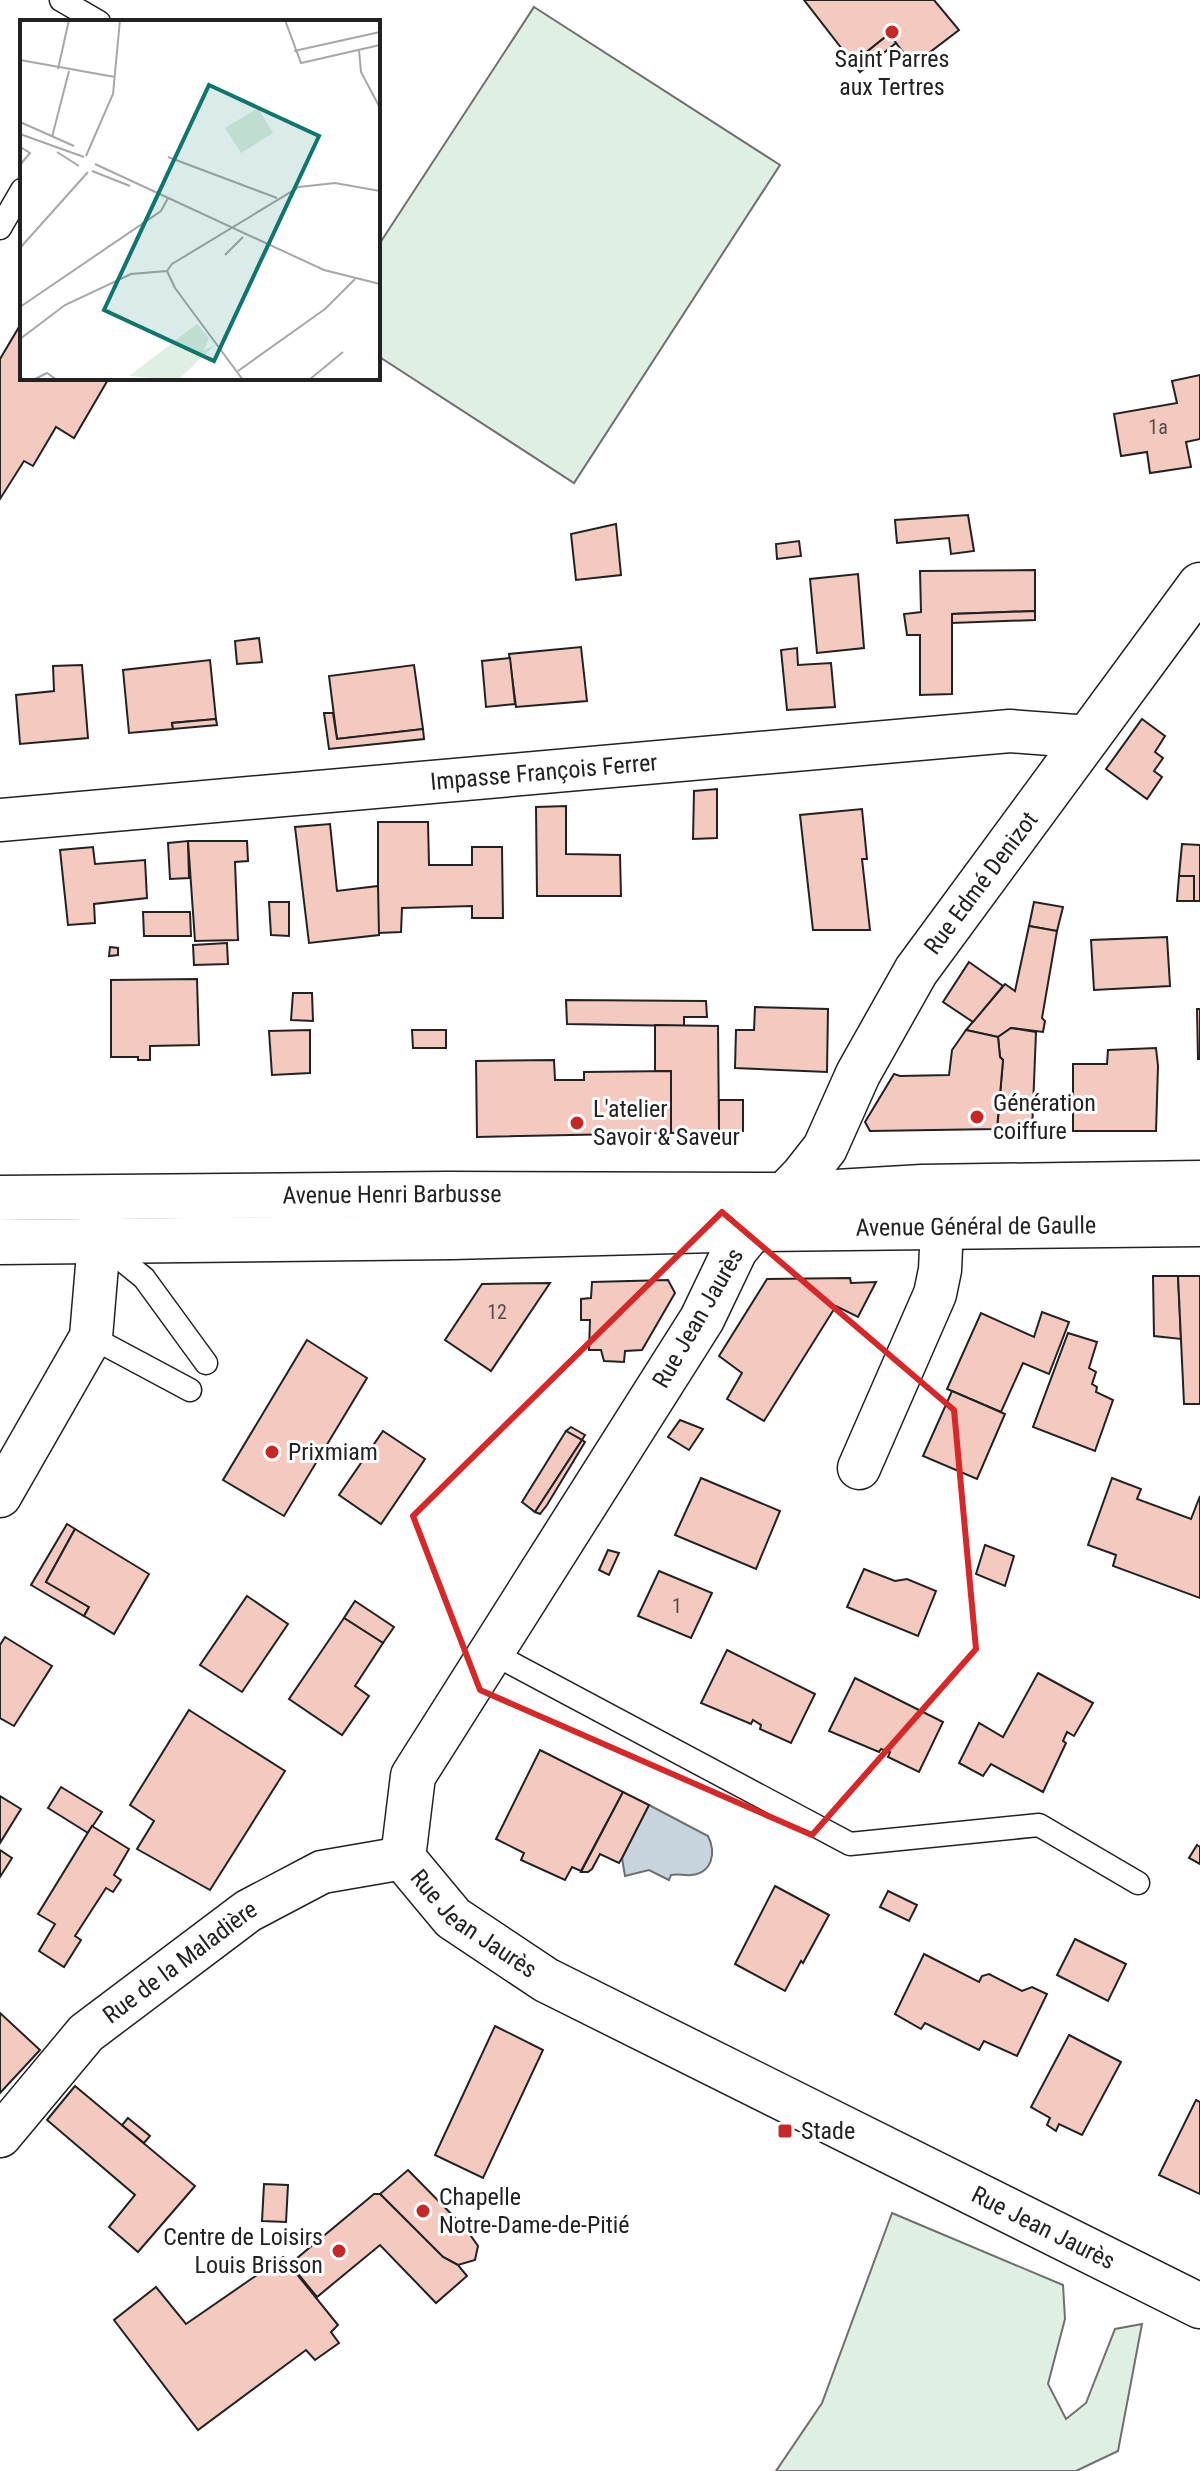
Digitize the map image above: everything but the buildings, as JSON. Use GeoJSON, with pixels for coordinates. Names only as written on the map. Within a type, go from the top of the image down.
{"type":"FeatureCollection","features":[{"type":"Feature","properties":{"kind":"street","name":"Rue Edmé Denizot"},"geometry":{"type":"LineString","coordinates":[[785,1195],[825,1148],[858,1074],[916,971],[1200,585]]}},
{"type":"Feature","properties":{"kind":"street","name":"Impasse François Ferrer"},"geometry":{"type":"LineString","coordinates":[[0,820],[1010,731],[1089,737]]}},
{"type":"Feature","properties":{"kind":"street","name":"Avenue Général de Gaulle"},"geometry":{"type":"LineString","coordinates":[[785,1195],[922,1187],[1200,1183]]}},
{"type":"Feature","properties":{"kind":"street","name":"Avenue Henri Barbusse"},"geometry":{"type":"LineString","coordinates":[[0,1198],[103,1195],[785,1195]]}},
{"type":"Feature","properties":{"kind":"street"},"geometry":{"type":"LineString","coordinates":[[0,1496],[91,1337],[103,1195]]}},
{"type":"Feature","properties":{"kind":"street","name":"Rue Jean Jaurès"},"geometry":{"type":"LineString","coordinates":[[785,1195],[735,1250],[702,1319],[413,1776],[403,1858],[453,1918],[546,1980],[1200,2306]]}},
{"type":"Feature","properties":{"kind":"street","name":"Avenue Général de Gaulle"},"geometry":{"type":"LineString","coordinates":[[752,1229],[1200,1224]]}},
{"type":"Feature","properties":{"kind":"street"},"geometry":{"type":"LineString","coordinates":[[859,1468],[935,1294],[940,1270],[942,1227]]}},
{"type":"Feature","properties":{"kind":"street","name":"Avenue Henri Barbusse"},"geometry":{"type":"LineString","coordinates":[[0,1242],[452,1237],[752,1229]]}},
{"type":"Feature","properties":{"kind":"street","name":"Rue de la Maladière"},"geometry":{"type":"LineString","coordinates":[[0,2136],[86,2033],[248,1911],[322,1872],[403,1858]]}},
{"type":"Feature","properties":{"kind":"lane"},"geometry":{"type":"LineString","coordinates":[[61,0],[96,20]]}},
{"type":"Feature","properties":{"kind":"lane"},"geometry":{"type":"LineString","coordinates":[[0,228],[20,193]]}},
{"type":"Feature","properties":{"kind":"lane"},"geometry":{"type":"LineString","coordinates":[[99,1241],[144,1278],[206,1363]]}},
{"type":"Feature","properties":{"kind":"lane"},"geometry":{"type":"LineString","coordinates":[[91,1337],[190,1390]]}},
{"type":"Feature","properties":{"kind":"lane"},"geometry":{"type":"LineString","coordinates":[[492,1653],[850,1844],[1039,1825],[1138,1883]]}},
{"type":"Feature","properties":{"kind":"highlighted area"},"geometry":{"type":"Polygon","coordinates":[[[722,1212],[954,1410],[976,1649],[812,1835],[480,1690],[413,1516],[722,1212]]]}},
{"type":"Feature","properties":{"kind":"green space"},"geometry":{"type":"Polygon","coordinates":[[[534,7],[780,165],[574,483],[380,357],[380,243],[534,7]]]}},
{"type":"Feature","properties":{"kind":"green space"},"geometry":{"type":"Polygon","coordinates":[[[892,2213],[1063,2285],[1065,2319],[1048,2384],[1066,2419],[1086,2403],[1115,2329],[1142,2324],[1118,2451],[1076,2471],[776,2471],[822,2403],[892,2213]]]}},
{"type":"Feature","properties":{"kind":"shaded area"},"geometry":{"type":"Polygon","coordinates":[[[649,1805],[708,1836],[712,1855],[704,1870],[691,1875],[671,1875],[669,1880],[649,1870],[625,1876],[622,1858],[649,1805]]]}},
{"type":"Feature","properties":{"kind":"place","name":"Saint Parres aux Tertres"},"geometry":{"type":"Point","coordinates":[892,32]}},
{"type":"Feature","properties":{"kind":"place","name":"Génération coiffure"},"geometry":{"type":"Point","coordinates":[977,1117]}},
{"type":"Feature","properties":{"kind":"place","name":"L'atelier Savoir & Saveur"},"geometry":{"type":"Point","coordinates":[577,1123]}},
{"type":"Feature","properties":{"kind":"place","name":"Prixmiam"},"geometry":{"type":"Point","coordinates":[272,1452]}},
{"type":"Feature","properties":{"kind":"place","name":"Stade"},"geometry":{"type":"Point","coordinates":[785,2131]}},
{"type":"Feature","properties":{"kind":"place","name":"Chapelle Notre-Dame-de-Pitié"},"geometry":{"type":"Point","coordinates":[423,2211]}},
{"type":"Feature","properties":{"kind":"place","name":"Centre de Loisirs Louis Brisson"},"geometry":{"type":"Point","coordinates":[339,2251]}}]}
